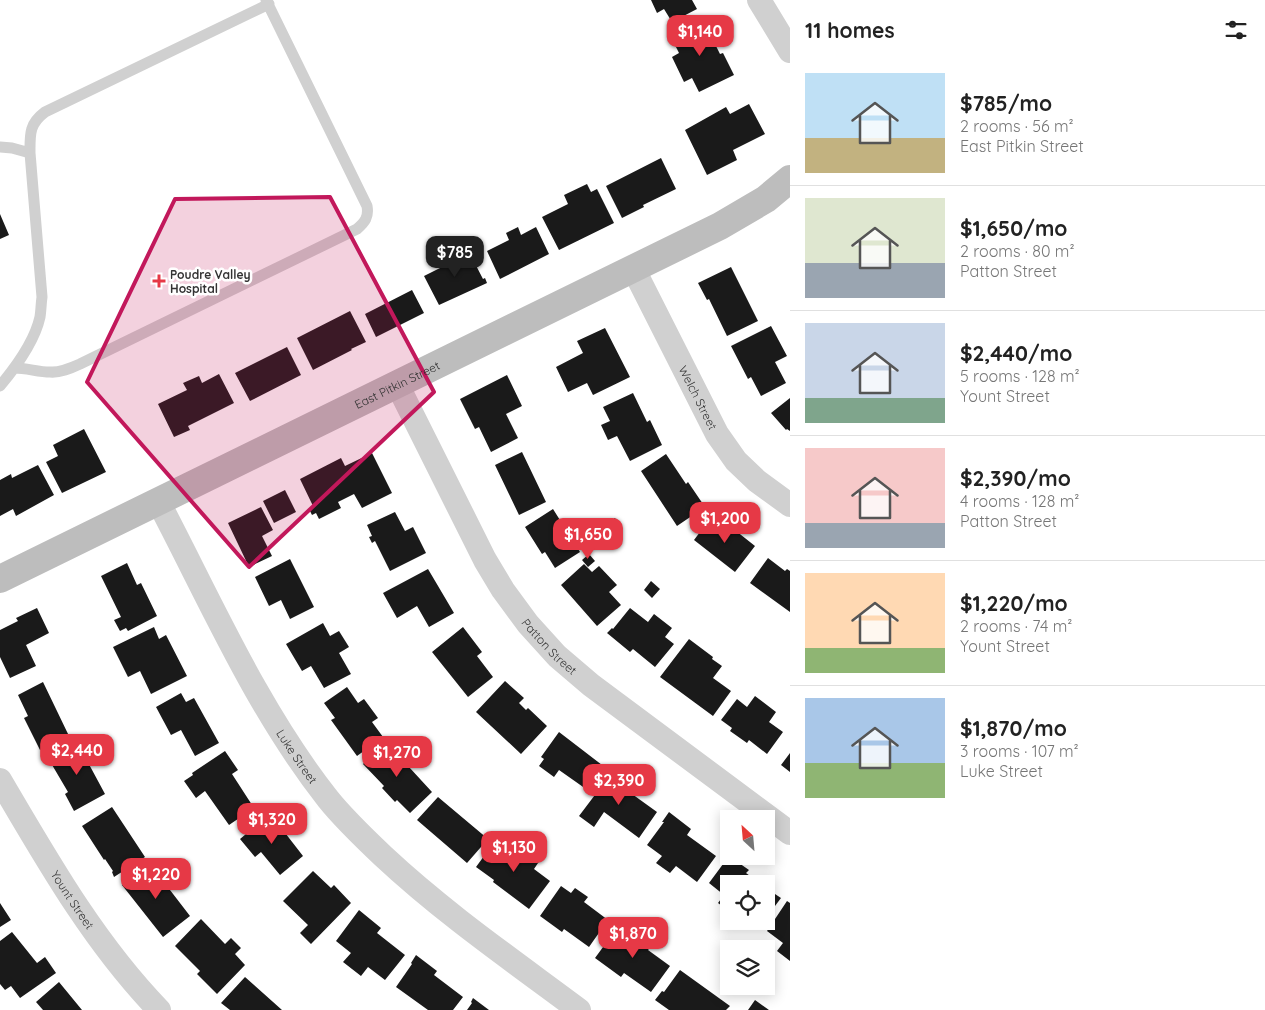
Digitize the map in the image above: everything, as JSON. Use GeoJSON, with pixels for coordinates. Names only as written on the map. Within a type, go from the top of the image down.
{"type":"FeatureCollection","features":[{"type":"Feature","properties":{"kind":"street"},"geometry":{"type":"LineString","coordinates":[[759,0],[790,51]]}},
{"type":"Feature","properties":{"kind":"street","name":"East Pitkin Street"},"geometry":{"type":"LineString","coordinates":[[0,579],[720,226],[766,198],[790,179]]}},
{"type":"Feature","properties":{"kind":"street","name":"Welch Street"},"geometry":{"type":"LineString","coordinates":[[633,268],[717,434],[736,461],[757,481],[790,505]]}},
{"type":"Feature","properties":{"kind":"street","name":"Patton Street"},"geometry":{"type":"LineString","coordinates":[[397,384],[485,560],[503,590],[528,624],[557,656],[591,685],[790,833]]}},
{"type":"Feature","properties":{"kind":"street","name":"Luke Street"},"geometry":{"type":"LineString","coordinates":[[158,501],[240,661],[279,728],[329,800],[368,841],[444,910],[579,1010]]}},
{"type":"Feature","properties":{"kind":"street","name":"Yount Street"},"geometry":{"type":"LineString","coordinates":[[0,780],[50,864],[108,949],[146,996],[160,1010]]}},
{"type":"Feature","properties":{"kind":"lane"},"geometry":{"type":"LineString","coordinates":[[0,386],[26,349],[40,318],[42,297],[30,153],[30,131],[38,117],[268,2],[367,206],[367,219],[357,229],[75,366],[61,371],[50,372],[28,368],[14,368]]}},
{"type":"Feature","properties":{"kind":"lane"},"geometry":{"type":"LineString","coordinates":[[0,146],[30,153]]}},
{"type":"Feature","properties":{"kind":"highlighted area"},"geometry":{"type":"Polygon","coordinates":[[[330,197],[434,392],[249,567],[87,382],[175,199],[330,197]]]}},
{"type":"Feature","properties":{"kind":"building"},"geometry":{"type":"Polygon","coordinates":[[[651,0],[692,0],[697,9],[672,22],[664,9],[657,13],[651,0]]]}},
{"type":"Feature","properties":{"kind":"building"},"geometry":{"type":"Polygon","coordinates":[[[702,18],[720,54],[723,53],[734,75],[699,92],[692,78],[684,82],[672,57],[679,53],[671,37],[679,33],[678,29],[702,18]]]}},
{"type":"Feature","properties":{"kind":"building"},"geometry":{"type":"Polygon","coordinates":[[[749,104],[765,134],[733,150],[737,160],[707,175],[685,130],[726,107],[730,114],[749,104]]]}},
{"type":"Feature","properties":{"kind":"building"},"geometry":{"type":"Polygon","coordinates":[[[661,158],[676,189],[643,205],[644,207],[622,218],[606,186],[661,158]]]}},
{"type":"Feature","properties":{"kind":"building"},"geometry":{"type":"Polygon","coordinates":[[[587,184],[591,192],[597,189],[614,223],[559,250],[542,217],[568,204],[564,195],[587,184]]]}},
{"type":"Feature","properties":{"kind":"building"},"geometry":{"type":"Polygon","coordinates":[[[0,214],[9,235],[0,239],[0,214]]]}},
{"type":"Feature","properties":{"kind":"building"},"geometry":{"type":"Polygon","coordinates":[[[518,227],[521,235],[536,227],[549,254],[500,279],[487,251],[509,240],[506,233],[518,227]]]}},
{"type":"Feature","properties":{"kind":"building"},"geometry":{"type":"Polygon","coordinates":[[[468,250],[487,283],[439,305],[424,276],[450,263],[448,258],[468,250]]]}},
{"type":"Feature","properties":{"kind":"building"},"geometry":{"type":"Polygon","coordinates":[[[731,267],[758,321],[727,336],[709,299],[707,300],[698,283],[731,267]]]}},
{"type":"Feature","properties":{"kind":"building"},"geometry":{"type":"Polygon","coordinates":[[[412,290],[424,313],[376,337],[365,314],[412,290]]]}},
{"type":"Feature","properties":{"kind":"building"},"geometry":{"type":"Polygon","coordinates":[[[350,311],[366,342],[313,370],[297,338],[350,311]]]}},
{"type":"Feature","properties":{"kind":"building"},"geometry":{"type":"Polygon","coordinates":[[[771,326],[787,356],[775,362],[786,383],[761,396],[751,377],[748,379],[731,346],[771,326]]]}},
{"type":"Feature","properties":{"kind":"building"},"geometry":{"type":"Polygon","coordinates":[[[605,328],[630,377],[593,395],[587,383],[568,392],[556,367],[583,353],[577,341],[605,328]]]}},
{"type":"Feature","properties":{"kind":"building"},"geometry":{"type":"Polygon","coordinates":[[[287,347],[301,375],[250,401],[235,373],[287,347]]]}},
{"type":"Feature","properties":{"kind":"building"},"geometry":{"type":"Polygon","coordinates":[[[219,374],[234,403],[188,426],[190,430],[174,437],[158,404],[187,390],[183,383],[199,376],[202,383],[219,374]]]}},
{"type":"Feature","properties":{"kind":"building"},"geometry":{"type":"Polygon","coordinates":[[[507,375],[522,406],[506,414],[518,438],[491,452],[479,427],[475,429],[460,399],[507,375]]]}},
{"type":"Feature","properties":{"kind":"building"},"geometry":{"type":"Polygon","coordinates":[[[633,393],[647,422],[650,420],[662,445],[630,461],[617,436],[608,440],[601,425],[610,421],[603,407],[633,393]]]}},
{"type":"Feature","properties":{"kind":"building"},"geometry":{"type":"Polygon","coordinates":[[[790,398],[790,431],[786,430],[771,413],[790,398]]]}},
{"type":"Feature","properties":{"kind":"building"},"geometry":{"type":"Polygon","coordinates":[[[84,429],[106,472],[62,493],[46,462],[58,456],[53,445],[84,429]]]}},
{"type":"Feature","properties":{"kind":"building"},"geometry":{"type":"Polygon","coordinates":[[[522,452],[546,502],[519,515],[495,465],[522,452]]]}},
{"type":"Feature","properties":{"kind":"building"},"geometry":{"type":"Polygon","coordinates":[[[372,453],[392,493],[362,508],[354,494],[338,502],[341,508],[319,519],[316,513],[312,515],[309,509],[313,506],[300,479],[341,458],[345,466],[372,453]]]}},
{"type":"Feature","properties":{"kind":"building"},"geometry":{"type":"Polygon","coordinates":[[[666,454],[686,484],[688,482],[705,507],[677,526],[641,471],[666,454]]]}},
{"type":"Feature","properties":{"kind":"building"},"geometry":{"type":"Polygon","coordinates":[[[38,465],[54,495],[16,516],[13,509],[0,516],[0,480],[11,474],[12,478],[38,465]]]}},
{"type":"Feature","properties":{"kind":"building"},"geometry":{"type":"Polygon","coordinates":[[[285,490],[296,512],[274,523],[263,501],[285,490]]]}},
{"type":"Feature","properties":{"kind":"building"},"geometry":{"type":"Polygon","coordinates":[[[261,507],[273,530],[262,536],[272,556],[249,567],[228,523],[261,507]]]}},
{"type":"Feature","properties":{"kind":"building"},"geometry":{"type":"Polygon","coordinates":[[[553,509],[580,552],[555,568],[545,552],[542,554],[525,527],[553,509]]]}},
{"type":"Feature","properties":{"kind":"building"},"geometry":{"type":"Polygon","coordinates":[[[395,512],[405,531],[413,527],[426,553],[390,571],[375,541],[372,543],[369,537],[372,536],[367,525],[395,512]]]}},
{"type":"Feature","properties":{"kind":"building"},"geometry":{"type":"Polygon","coordinates":[[[712,516],[729,529],[731,527],[755,546],[735,572],[694,540],[712,516]]]}},
{"type":"Feature","properties":{"kind":"building"},"geometry":{"type":"Polygon","coordinates":[[[615,518],[621,527],[614,533],[607,523],[615,518]]]}},
{"type":"Feature","properties":{"kind":"building"},"geometry":{"type":"Polygon","coordinates":[[[589,554],[595,561],[588,567],[582,560],[589,554]]]}},
{"type":"Feature","properties":{"kind":"building"},"geometry":{"type":"Polygon","coordinates":[[[768,558],[785,571],[787,569],[790,571],[790,612],[750,583],[768,558]]]}},
{"type":"Feature","properties":{"kind":"building"},"geometry":{"type":"Polygon","coordinates":[[[290,559],[314,607],[290,619],[281,600],[269,606],[255,577],[290,559]]]}},
{"type":"Feature","properties":{"kind":"building"},"geometry":{"type":"Polygon","coordinates":[[[127,563],[137,585],[141,583],[157,616],[128,631],[126,628],[120,631],[114,620],[121,617],[101,576],[127,563]]]}},
{"type":"Feature","properties":{"kind":"building"},"geometry":{"type":"Polygon","coordinates":[[[584,564],[592,572],[599,566],[617,585],[609,592],[621,605],[597,626],[561,585],[584,564]]]}},
{"type":"Feature","properties":{"kind":"building"},"geometry":{"type":"Polygon","coordinates":[[[428,569],[454,613],[429,627],[417,606],[397,618],[383,593],[428,569]]]}},
{"type":"Feature","properties":{"kind":"building"},"geometry":{"type":"Polygon","coordinates":[[[651,581],[660,589],[652,598],[644,590],[651,581]]]}},
{"type":"Feature","properties":{"kind":"building"},"geometry":{"type":"Polygon","coordinates":[[[37,608],[49,633],[26,645],[36,666],[10,678],[0,657],[0,630],[18,621],[16,618],[37,608]]]}},
{"type":"Feature","properties":{"kind":"building"},"geometry":{"type":"Polygon","coordinates":[[[630,608],[648,622],[654,614],[672,628],[665,637],[674,644],[655,667],[633,649],[630,652],[607,633],[613,629],[630,608]]]}},
{"type":"Feature","properties":{"kind":"building"},"geometry":{"type":"Polygon","coordinates":[[[323,623],[330,636],[339,631],[349,647],[339,653],[351,674],[324,688],[311,666],[302,671],[286,644],[323,623]]]}},
{"type":"Feature","properties":{"kind":"building"},"geometry":{"type":"Polygon","coordinates":[[[154,627],[159,639],[166,635],[187,676],[151,694],[140,671],[128,677],[113,647],[154,627]]]}},
{"type":"Feature","properties":{"kind":"building"},"geometry":{"type":"Polygon","coordinates":[[[463,627],[482,652],[477,656],[493,677],[468,697],[432,652],[463,627]]]}},
{"type":"Feature","properties":{"kind":"building"},"geometry":{"type":"Polygon","coordinates":[[[689,639],[722,666],[713,678],[731,691],[713,716],[660,677],[689,639]]]}},
{"type":"Feature","properties":{"kind":"building"},"geometry":{"type":"Polygon","coordinates":[[[505,681],[524,698],[519,703],[526,710],[528,708],[547,726],[521,754],[476,712],[505,681]]]}},
{"type":"Feature","properties":{"kind":"building"},"geometry":{"type":"Polygon","coordinates":[[[43,682],[69,736],[40,750],[24,718],[28,716],[18,695],[43,682]]]}},
{"type":"Feature","properties":{"kind":"building"},"geometry":{"type":"Polygon","coordinates":[[[347,687],[358,703],[364,699],[378,718],[372,722],[383,737],[357,756],[331,720],[335,718],[324,703],[347,687]]]}},
{"type":"Feature","properties":{"kind":"building"},"geometry":{"type":"Polygon","coordinates":[[[181,693],[186,702],[194,698],[219,743],[195,756],[181,730],[171,735],[156,707],[181,693]]]}},
{"type":"Feature","properties":{"kind":"building"},"geometry":{"type":"Polygon","coordinates":[[[755,696],[776,712],[769,722],[783,732],[767,754],[749,740],[747,743],[730,731],[732,728],[721,720],[737,699],[747,707],[755,696]]]}},
{"type":"Feature","properties":{"kind":"building"},"geometry":{"type":"Polygon","coordinates":[[[559,732],[602,765],[586,789],[559,770],[554,777],[539,766],[544,759],[541,757],[559,732]]]}},
{"type":"Feature","properties":{"kind":"building"},"geometry":{"type":"Polygon","coordinates":[[[77,742],[105,794],[74,811],[65,794],[68,792],[48,758],[77,742]]]}},
{"type":"Feature","properties":{"kind":"building"},"geometry":{"type":"Polygon","coordinates":[[[386,742],[432,792],[410,813],[397,800],[395,802],[382,788],[384,786],[363,764],[386,742]]]}},
{"type":"Feature","properties":{"kind":"building"},"geometry":{"type":"Polygon","coordinates":[[[225,751],[238,770],[232,774],[254,808],[229,825],[205,791],[196,798],[184,781],[193,775],[192,773],[225,751]]]}},
{"type":"Feature","properties":{"kind":"building"},"geometry":{"type":"Polygon","coordinates":[[[790,753],[790,772],[781,765],[790,753]]]}},
{"type":"Feature","properties":{"kind":"building"},"geometry":{"type":"Polygon","coordinates":[[[613,771],[636,788],[632,794],[657,812],[639,838],[604,812],[594,827],[579,816],[613,771]]]}},
{"type":"Feature","properties":{"kind":"building"},"geometry":{"type":"Polygon","coordinates":[[[438,797],[488,839],[467,863],[417,820],[438,797]]]}},
{"type":"Feature","properties":{"kind":"building"},"geometry":{"type":"Polygon","coordinates":[[[112,807],[145,857],[114,877],[113,871],[82,826],[112,807]]]}},
{"type":"Feature","properties":{"kind":"building"},"geometry":{"type":"Polygon","coordinates":[[[669,812],[691,829],[687,835],[716,856],[697,882],[676,866],[670,873],[656,863],[662,856],[647,845],[669,812]]]}},
{"type":"Feature","properties":{"kind":"building"},"geometry":{"type":"Polygon","coordinates":[[[269,815],[272,816],[303,856],[280,875],[261,852],[255,857],[240,839],[269,815]]]}},
{"type":"Feature","properties":{"kind":"building"},"geometry":{"type":"Polygon","coordinates":[[[495,841],[512,853],[518,844],[540,860],[534,869],[550,881],[529,909],[476,867],[495,841]]]}},
{"type":"Feature","properties":{"kind":"building"},"geometry":{"type":"Polygon","coordinates":[[[150,864],[190,916],[163,937],[122,885],[150,864]]]}},
{"type":"Feature","properties":{"kind":"building"},"geometry":{"type":"Polygon","coordinates":[[[722,865],[742,865],[749,870],[746,873],[749,875],[720,875],[720,892],[709,883],[722,865]]]}},
{"type":"Feature","properties":{"kind":"building"},"geometry":{"type":"Polygon","coordinates":[[[313,871],[331,888],[334,885],[351,903],[311,944],[300,933],[308,925],[283,901],[313,871]]]}},
{"type":"Feature","properties":{"kind":"building"},"geometry":{"type":"Polygon","coordinates":[[[561,886],[571,893],[575,888],[588,897],[584,902],[608,920],[589,947],[564,929],[562,932],[540,916],[561,886]]]}},
{"type":"Feature","properties":{"kind":"building"},"geometry":{"type":"Polygon","coordinates":[[[775,894],[781,898],[775,906],[775,894]]]}},
{"type":"Feature","properties":{"kind":"building"},"geometry":{"type":"Polygon","coordinates":[[[787,901],[790,903],[790,961],[777,951],[783,943],[767,931],[775,930],[775,919],[787,901]]]}},
{"type":"Feature","properties":{"kind":"building"},"geometry":{"type":"Polygon","coordinates":[[[0,903],[11,920],[0,927],[0,903]]]}},
{"type":"Feature","properties":{"kind":"building"},"geometry":{"type":"Polygon","coordinates":[[[359,910],[381,928],[377,933],[405,955],[385,980],[368,967],[361,976],[343,962],[351,953],[336,941],[359,910]]]}},
{"type":"Feature","properties":{"kind":"building"},"geometry":{"type":"Polygon","coordinates":[[[201,919],[225,944],[231,938],[241,948],[235,954],[245,965],[217,994],[197,974],[200,971],[175,946],[201,919]]]}},
{"type":"Feature","properties":{"kind":"building"},"geometry":{"type":"Polygon","coordinates":[[[617,928],[634,940],[639,933],[653,944],[648,950],[670,966],[651,992],[624,973],[621,977],[595,958],[617,928]]]}},
{"type":"Feature","properties":{"kind":"building"},"geometry":{"type":"Polygon","coordinates":[[[12,932],[37,963],[45,957],[56,973],[20,998],[11,986],[5,990],[0,984],[0,941],[12,932]]]}},
{"type":"Feature","properties":{"kind":"building"},"geometry":{"type":"Polygon","coordinates":[[[416,955],[437,971],[434,975],[463,997],[453,1010],[428,1010],[396,987],[416,955]]]}},
{"type":"Feature","properties":{"kind":"building"},"geometry":{"type":"Polygon","coordinates":[[[680,970],[730,1006],[726,1010],[669,1010],[655,1000],[662,991],[664,992],[680,970]]]}},
{"type":"Feature","properties":{"kind":"building"},"geometry":{"type":"Polygon","coordinates":[[[245,977],[282,1010],[230,1010],[221,1003],[245,977]]]}},
{"type":"Feature","properties":{"kind":"building"},"geometry":{"type":"Polygon","coordinates":[[[59,982],[82,1010],[43,1010],[36,1002],[59,982]]]}},
{"type":"Feature","properties":{"kind":"building"},"geometry":{"type":"Polygon","coordinates":[[[473,998],[489,1010],[467,1010],[473,998]]]}},
{"type":"Feature","properties":{"kind":"building"},"geometry":{"type":"Polygon","coordinates":[[[755,1000],[769,1010],[748,1010],[755,1000]]]}},
{"type":"Feature","properties":{"kind":"place","name":"Poudre Valley Hospital"},"geometry":{"type":"Point","coordinates":[159,281]}}]}
